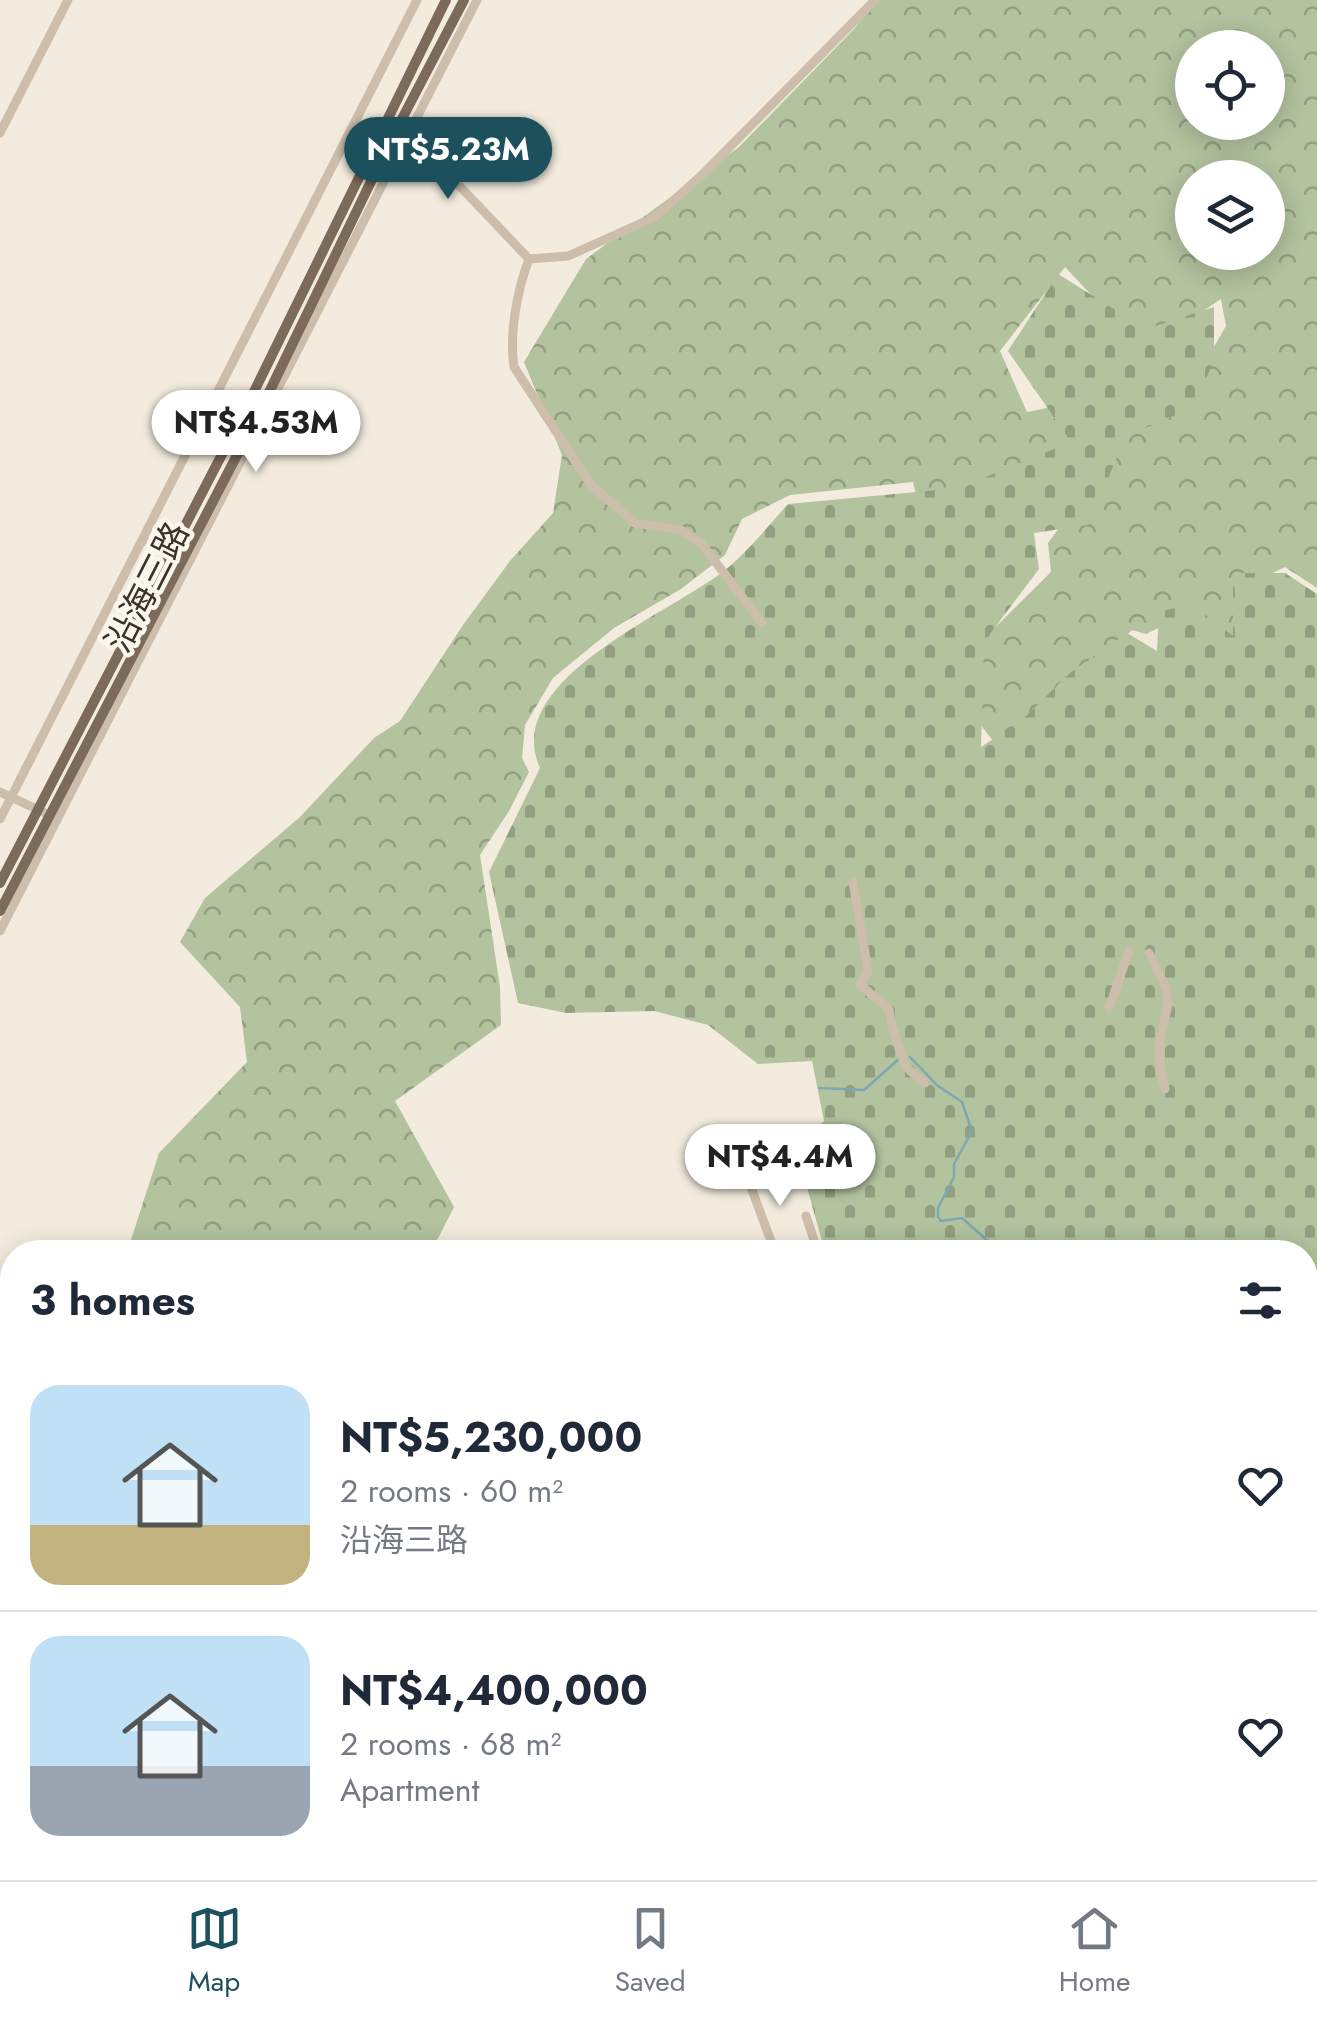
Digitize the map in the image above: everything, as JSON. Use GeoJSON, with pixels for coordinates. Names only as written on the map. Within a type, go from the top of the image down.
{"type":"FeatureCollection","features":[{"type":"Feature","properties":{"kind":"main road","name":"沿海三路"},"geometry":{"type":"LineString","coordinates":[[0,883],[247,406],[446,0]]}},
{"type":"Feature","properties":{"kind":"main road","name":"沿海三路"},"geometry":{"type":"LineString","coordinates":[[0,911],[55,817],[186,562],[464,0]]}},
{"type":"Feature","properties":{"kind":"street"},"geometry":{"type":"LineString","coordinates":[[0,133],[68,0]]}},
{"type":"Feature","properties":{"kind":"street","name":"沿海三路"},"geometry":{"type":"LineString","coordinates":[[0,819],[418,0]]}},
{"type":"Feature","properties":{"kind":"street","name":"沿海三路"},"geometry":{"type":"LineString","coordinates":[[402,132],[477,0]]}},
{"type":"Feature","properties":{"kind":"street"},"geometry":{"type":"LineString","coordinates":[[384,122],[402,132],[529,259],[568,256],[655,217],[704,174],[875,0]]}},
{"type":"Feature","properties":{"kind":"street"},"geometry":{"type":"LineString","coordinates":[[529,259],[522,276],[511,351],[514,368],[591,484],[636,523],[681,530],[701,543],[762,623]]}},
{"type":"Feature","properties":{"kind":"street"},"geometry":{"type":"LineString","coordinates":[[144,540],[186,562]]}},
{"type":"Feature","properties":{"kind":"street"},"geometry":{"type":"LineString","coordinates":[[117,658],[132,666]]}},
{"type":"Feature","properties":{"kind":"street"},"geometry":{"type":"LineString","coordinates":[[0,792],[55,817]]}},
{"type":"Feature","properties":{"kind":"street"},"geometry":{"type":"LineString","coordinates":[[10,864],[26,871]]}},
{"type":"Feature","properties":{"kind":"street","name":"沿海三路"},"geometry":{"type":"LineString","coordinates":[[0,930],[26,871]]}},
{"type":"Feature","properties":{"kind":"street"},"geometry":{"type":"LineString","coordinates":[[852,882],[868,971],[860,986],[889,1009],[889,1020],[896,1030],[907,1068],[925,1083]]}},
{"type":"Feature","properties":{"kind":"street"},"geometry":{"type":"LineString","coordinates":[[1108,1008],[1129,951]]}},
{"type":"Feature","properties":{"kind":"street"},"geometry":{"type":"LineString","coordinates":[[1149,954],[1166,988],[1168,1005],[1160,1038],[1160,1069],[1165,1089]]}},
{"type":"Feature","properties":{"kind":"street"},"geometry":{"type":"LineString","coordinates":[[748,1179],[771,1240]]}},
{"type":"Feature","properties":{"kind":"street"},"geometry":{"type":"LineString","coordinates":[[806,1216],[814,1240]]}},
{"type":"Feature","properties":{"kind":"green space"},"geometry":{"type":"Polygon","coordinates":[[[877,0],[1317,0],[1317,588],[1285,567],[1239,589],[1238,646],[1175,620],[1146,634],[1132,630],[1046,710],[998,747],[968,709],[952,670],[1051,572],[1048,543],[1089,487],[1118,423],[1190,388],[1226,326],[1221,299],[1144,351],[1065,267],[1000,351],[1027,412],[1082,401],[1086,432],[937,588],[913,482],[790,495],[742,519],[725,555],[681,589],[614,628],[553,678],[525,725],[522,758],[529,772],[480,855],[500,987],[501,1025],[395,1101],[454,1207],[437,1240],[131,1240],[159,1153],[247,1062],[240,1007],[180,942],[205,898],[300,817],[374,738],[400,721],[510,561],[553,513],[562,455],[524,362],[586,259],[739,147],[854,29],[877,0]]]}},
{"type":"Feature","properties":{"kind":"green space"},"geometry":{"type":"Polygon","coordinates":[[[1058,274],[1146,329],[1214,307],[1214,359],[1195,407],[1126,436],[1088,525],[1034,533],[1039,569],[984,642],[981,747],[1021,721],[1070,673],[1127,633],[1157,651],[1159,612],[1191,604],[1233,636],[1233,573],[1285,573],[1317,594],[1317,1240],[822,1240],[796,1148],[824,1121],[812,1061],[758,1064],[708,1025],[654,1011],[566,1013],[518,1003],[489,872],[540,768],[534,736],[544,706],[567,678],[597,652],[724,571],[788,504],[959,488],[1071,442],[1008,351],[1058,274]]]}},
{"type":"Feature","properties":{"kind":"waterway"},"geometry":{"type":"LineString","coordinates":[[910,1057],[938,1086],[962,1102],[972,1131],[954,1164],[954,1177],[938,1208],[938,1217],[941,1221],[962,1218],[987,1240]]}},
{"type":"Feature","properties":{"kind":"waterway"},"geometry":{"type":"LineString","coordinates":[[819,1088],[864,1090],[900,1058]]}}]}
